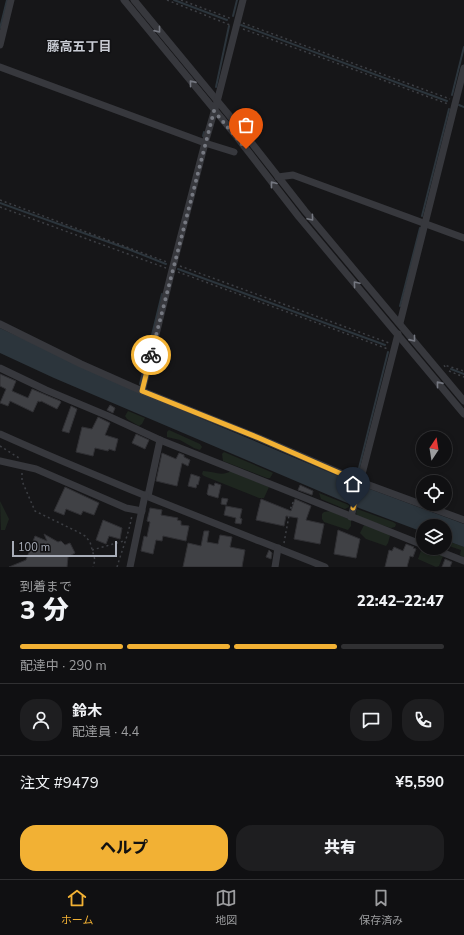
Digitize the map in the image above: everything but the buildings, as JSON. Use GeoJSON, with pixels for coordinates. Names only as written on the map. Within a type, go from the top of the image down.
{"type":"FeatureCollection","features":[{"type":"Feature","properties":{"kind":"street"},"geometry":{"type":"LineString","coordinates":[[0,45],[11,0]]}},
{"type":"Feature","properties":{"kind":"street"},"geometry":{"type":"LineString","coordinates":[[124,0],[299,216],[464,414]]}},
{"type":"Feature","properties":{"kind":"street"},"geometry":{"type":"LineString","coordinates":[[134,0],[305,211],[464,401]]}},
{"type":"Feature","properties":{"kind":"street"},"geometry":{"type":"LineString","coordinates":[[142,391],[243,0]]}},
{"type":"Feature","properties":{"kind":"street"},"geometry":{"type":"LineString","coordinates":[[0,67],[205,143],[234,152]]}},
{"type":"Feature","properties":{"kind":"street"},"geometry":{"type":"LineString","coordinates":[[400,323],[464,68]]}},
{"type":"Feature","properties":{"kind":"street"},"geometry":{"type":"LineString","coordinates":[[278,177],[293,175],[464,238]]}},
{"type":"Feature","properties":{"kind":"street"},"geometry":{"type":"LineString","coordinates":[[0,324],[81,364],[142,391],[259,438],[360,482],[464,520]]}},
{"type":"Feature","properties":{"kind":"street"},"geometry":{"type":"LineString","coordinates":[[351,517],[398,334]]}},
{"type":"Feature","properties":{"kind":"street"},"geometry":{"type":"LineString","coordinates":[[0,368],[160,440],[416,542]]}},
{"type":"Feature","properties":{"kind":"street"},"geometry":{"type":"LineString","coordinates":[[0,434],[46,455],[146,496],[326,567]]}},
{"type":"Feature","properties":{"kind":"street"},"geometry":{"type":"LineString","coordinates":[[130,567],[160,440]]}},
{"type":"Feature","properties":{"kind":"street"},"geometry":{"type":"LineString","coordinates":[[0,461],[36,469],[126,508],[142,511]]}},
{"type":"Feature","properties":{"kind":"street"},"geometry":{"type":"LineString","coordinates":[[275,567],[281,549]]}},
{"type":"Feature","properties":{"kind":"street"},"geometry":{"type":"LineString","coordinates":[[449,555],[464,561]]}},
{"type":"Feature","properties":{"kind":"path"},"geometry":{"type":"LineString","coordinates":[[167,0],[237,24],[455,104]]}},
{"type":"Feature","properties":{"kind":"path"},"geometry":{"type":"LineString","coordinates":[[181,0],[237,24],[455,104]]}},
{"type":"Feature","properties":{"kind":"path"},"geometry":{"type":"LineString","coordinates":[[0,200],[173,267],[394,348]]}},
{"type":"Feature","properties":{"kind":"path"},"geometry":{"type":"LineString","coordinates":[[0,207],[173,267],[394,348]]}},
{"type":"Feature","properties":{"kind":"path"},"geometry":{"type":"LineString","coordinates":[[464,371],[444,365],[448,371],[464,377]]}},
{"type":"Feature","properties":{"kind":"path"},"geometry":{"type":"LineString","coordinates":[[0,446],[24,461],[22,481],[35,511],[78,532],[85,536],[90,542],[95,560],[93,567]]}},
{"type":"Feature","properties":{"kind":"path"},"geometry":{"type":"LineString","coordinates":[[281,549],[290,510],[296,495]]}},
{"type":"Feature","properties":{"kind":"path"},"geometry":{"type":"LineString","coordinates":[[117,567],[124,541],[130,527],[133,509]]}},
{"type":"Feature","properties":{"kind":"path"},"geometry":{"type":"LineString","coordinates":[[92,550],[124,541]]}},
{"type":"Feature","properties":{"kind":"shaded area"},"geometry":{"type":"Polygon","coordinates":[[[0,328],[138,392],[362,486],[416,506],[416,511],[429,511],[451,519],[416,519],[416,529],[359,508],[54,378],[0,353],[0,328]]]}},
{"type":"Feature","properties":{"kind":"shaded area"},"geometry":{"type":"Polygon","coordinates":[[[128,411],[145,418],[142,424],[139,426],[127,419],[125,416],[128,411]]]}},
{"type":"Feature","properties":{"kind":"shaded area"},"geometry":{"type":"Polygon","coordinates":[[[169,430],[200,444],[202,447],[200,450],[180,440],[167,437],[167,432],[169,430]]]}},
{"type":"Feature","properties":{"kind":"shaded area"},"geometry":{"type":"Polygon","coordinates":[[[224,452],[273,473],[270,478],[267,478],[223,461],[222,454],[224,452]]]}},
{"type":"Feature","properties":{"kind":"shaded area"},"geometry":{"type":"Polygon","coordinates":[[[203,471],[224,474],[231,471],[269,487],[264,498],[259,498],[204,476],[202,474],[203,471]]]}},
{"type":"Feature","properties":{"kind":"shaded area"},"geometry":{"type":"Polygon","coordinates":[[[319,493],[349,505],[349,507],[345,509],[321,499],[319,493]]]}},
{"type":"Feature","properties":{"kind":"shaded area"},"geometry":{"type":"Polygon","coordinates":[[[0,501],[9,519],[5,530],[1,530],[0,501]]]}},
{"type":"Feature","properties":{"kind":"shaded area"},"geometry":{"type":"Polygon","coordinates":[[[357,509],[393,522],[396,524],[395,527],[391,528],[358,517],[356,513],[357,509]]]}},
{"type":"Feature","properties":{"kind":"shaded area"},"geometry":{"type":"Polygon","coordinates":[[[330,511],[351,520],[351,526],[348,530],[324,522],[322,519],[322,514],[330,511]]]}},
{"type":"Feature","properties":{"kind":"shaded area"},"geometry":{"type":"Polygon","coordinates":[[[452,520],[464,524],[464,547],[452,543],[452,520]]]}},
{"type":"Feature","properties":{"kind":"shaded area"},"geometry":{"type":"Polygon","coordinates":[[[364,525],[387,533],[390,536],[386,546],[366,539],[360,533],[364,525]]]}},
{"type":"Feature","properties":{"kind":"shaded area"},"geometry":{"type":"Polygon","coordinates":[[[452,543],[464,547],[464,558],[460,555],[461,550],[452,547],[452,543]]]}},
{"type":"Feature","properties":{"kind":"shaded area"},"geometry":{"type":"Polygon","coordinates":[[[419,555],[443,556],[439,566],[436,567],[418,559],[419,555]]]}},
{"type":"Feature","properties":{"kind":"waterway"},"geometry":{"type":"LineString","coordinates":[[0,28],[7,0]]}},
{"type":"Feature","properties":{"kind":"waterway"},"geometry":{"type":"LineString","coordinates":[[174,0],[227,20]]}},
{"type":"Feature","properties":{"kind":"waterway"},"geometry":{"type":"LineString","coordinates":[[233,16],[237,0]]}},
{"type":"Feature","properties":{"kind":"waterway"},"geometry":{"type":"LineString","coordinates":[[241,25],[447,101]]}},
{"type":"Feature","properties":{"kind":"waterway"},"geometry":{"type":"LineString","coordinates":[[216,87],[229,26]]}},
{"type":"Feature","properties":{"kind":"waterway"},"geometry":{"type":"LineString","coordinates":[[452,95],[464,47]]}},
{"type":"Feature","properties":{"kind":"waterway"},"geometry":{"type":"LineString","coordinates":[[459,105],[464,107]]}},
{"type":"Feature","properties":{"kind":"waterway"},"geometry":{"type":"LineString","coordinates":[[422,216],[449,109]]}},
{"type":"Feature","properties":{"kind":"waterway"},"geometry":{"type":"LineString","coordinates":[[203,136],[204,132]]}},
{"type":"Feature","properties":{"kind":"waterway"},"geometry":{"type":"LineString","coordinates":[[0,203],[166,264]]}},
{"type":"Feature","properties":{"kind":"waterway"},"geometry":{"type":"LineString","coordinates":[[400,306],[420,228]]}},
{"type":"Feature","properties":{"kind":"waterway"},"geometry":{"type":"LineString","coordinates":[[178,269],[385,345]]}},
{"type":"Feature","properties":{"kind":"waterway"},"geometry":{"type":"LineString","coordinates":[[140,384],[162,294]]}},
{"type":"Feature","properties":{"kind":"waterway"},"geometry":{"type":"LineString","coordinates":[[357,476],[388,352]]}},
{"type":"Feature","properties":{"kind":"waterway"},"geometry":{"type":"LineString","coordinates":[[451,369],[464,374]]}},
{"type":"Feature","properties":{"kind":"way so far"},"geometry":{"type":"LineString","coordinates":[[151,355],[214,111],[246,149]]}},
{"type":"Feature","properties":{"kind":"district","name":"藤高五丁目"},"geometry":{"type":"Point","coordinates":[79,46]}},
{"type":"Feature","properties":{"kind":"route"},"geometry":{"type":"LineString","coordinates":[[151,355],[142,391],[259,438],[360,482],[353,508]]}}]}
